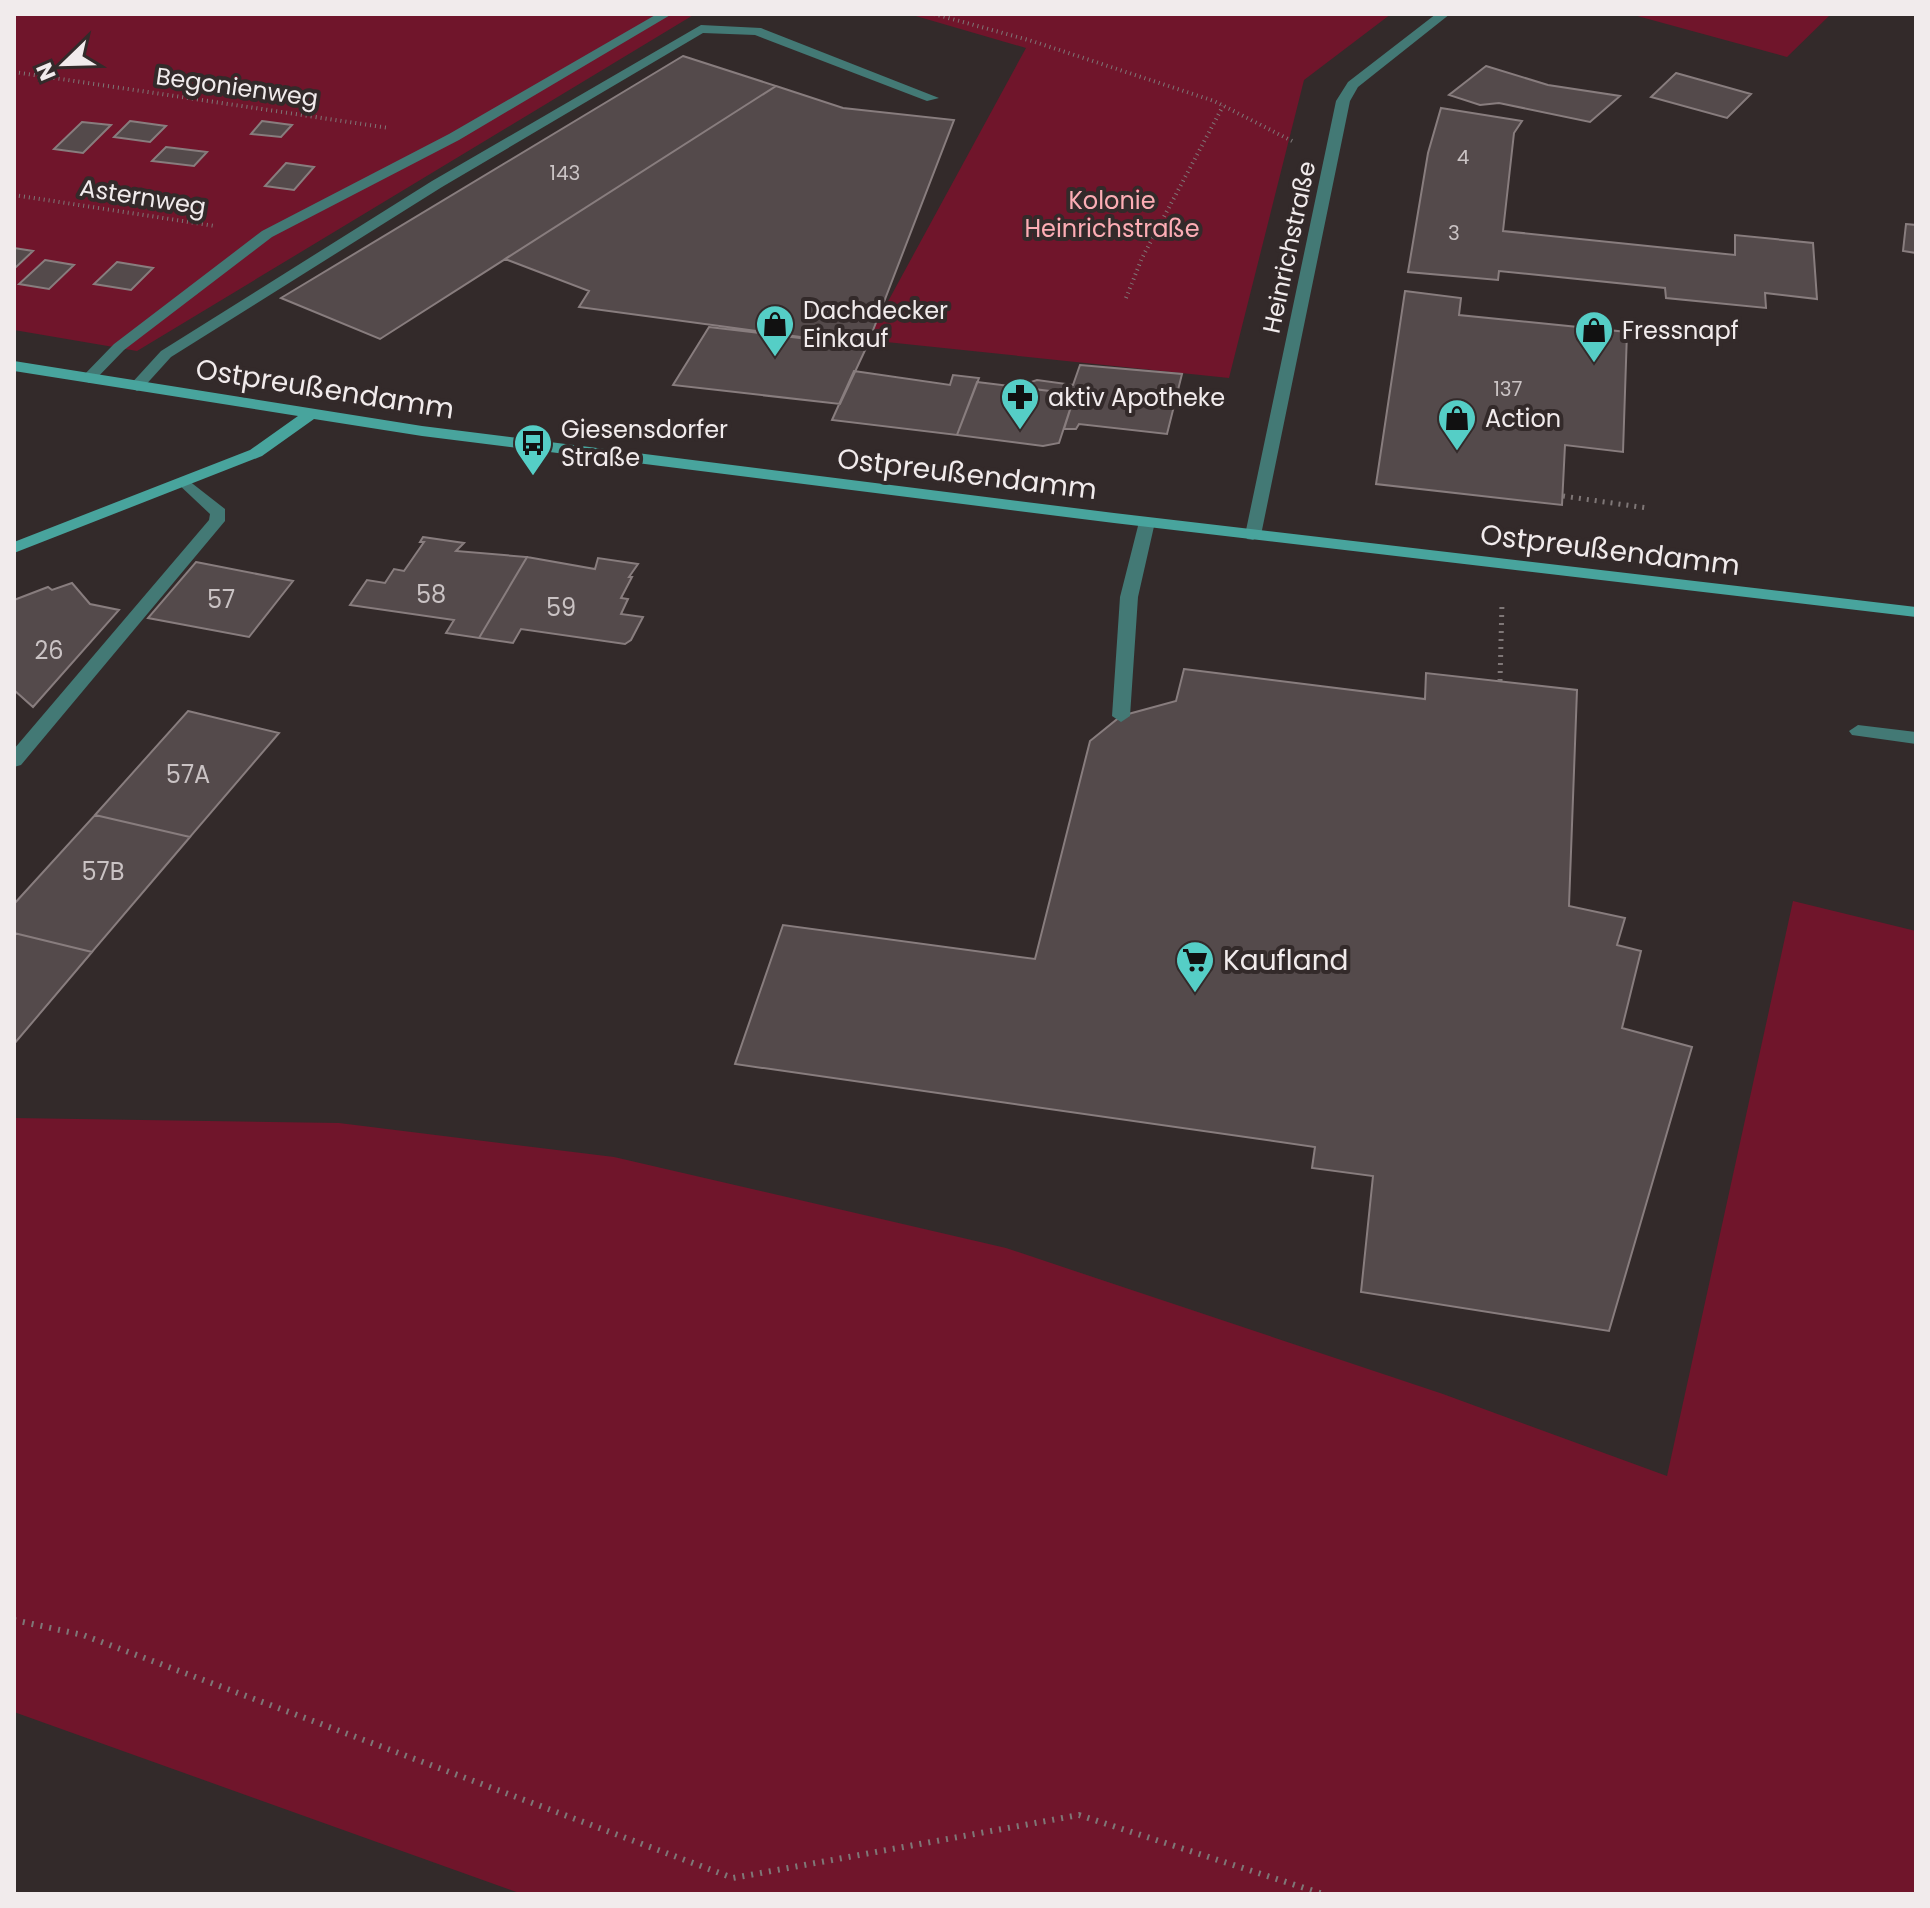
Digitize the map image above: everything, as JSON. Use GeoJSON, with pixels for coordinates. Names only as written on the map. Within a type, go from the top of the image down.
{"type":"FeatureCollection","features":[{"type":"Feature","properties":{"kind":"main road","name":"Ostpreußendamm"},"geometry":{"type":"LineString","coordinates":[[14,366],[309,415],[1253,535],[1916,612]]}},
{"type":"Feature","properties":{"kind":"main road"},"geometry":{"type":"LineString","coordinates":[[14,548],[256,453],[309,415]]}},
{"type":"Feature","properties":{"kind":"street"},"geometry":{"type":"LineString","coordinates":[[89,378],[119,347],[267,234],[454,137],[666,14]]}},
{"type":"Feature","properties":{"kind":"street","name":"Heinrichstraße"},"geometry":{"type":"LineString","coordinates":[[1253,535],[1343,101],[1353,85],[1444,14]]}},
{"type":"Feature","properties":{"kind":"street"},"geometry":{"type":"LineString","coordinates":[[137,386],[166,354],[437,184],[701,29],[757,31],[932,98]]}},
{"type":"Feature","properties":{"kind":"street"},"geometry":{"type":"LineString","coordinates":[[14,761],[217,521],[219,513],[184,482]]}},
{"type":"Feature","properties":{"kind":"street"},"geometry":{"type":"LineString","coordinates":[[1121,716],[1129,597],[1147,522]]}},
{"type":"Feature","properties":{"kind":"street"},"geometry":{"type":"LineString","coordinates":[[1858,731],[1916,738]]}},
{"type":"Feature","properties":{"kind":"path"},"geometry":{"type":"LineString","coordinates":[[934,14],[1032,41],[1223,106],[1301,145]]}},
{"type":"Feature","properties":{"kind":"path","name":"Begonienweg"},"geometry":{"type":"LineString","coordinates":[[14,72],[454,137]]}},
{"type":"Feature","properties":{"kind":"path"},"geometry":{"type":"LineString","coordinates":[[1126,298],[1142,258],[1223,106]]}},
{"type":"Feature","properties":{"kind":"path","name":"Asternweg"},"geometry":{"type":"LineString","coordinates":[[14,195],[267,234]]}},
{"type":"Feature","properties":{"kind":"path"},"geometry":{"type":"LineString","coordinates":[[1563,496],[1647,508]]}},
{"type":"Feature","properties":{"kind":"path"},"geometry":{"type":"LineString","coordinates":[[1500,681],[1502,603]]}},
{"type":"Feature","properties":{"kind":"path"},"geometry":{"type":"LineString","coordinates":[[14,1620],[83,1635],[733,1878],[1079,1815],[1323,1894]]}},
{"type":"Feature","properties":{"kind":"green space"},"geometry":{"type":"Polygon","coordinates":[[[14,14],[695,14],[137,351],[14,330],[14,14]]]}},
{"type":"Feature","properties":{"kind":"green space","name":"Kolonie Heinrichstraße"},"geometry":{"type":"Polygon","coordinates":[[[909,14],[1391,14],[1304,80],[1229,378],[867,340],[1026,48],[909,14]]]}},
{"type":"Feature","properties":{"kind":"green space"},"geometry":{"type":"Polygon","coordinates":[[[1630,14],[1831,14],[1787,57],[1630,14]]]}},
{"type":"Feature","properties":{"kind":"green space"},"geometry":{"type":"Polygon","coordinates":[[[1793,901],[1916,931],[1916,1894],[522,1894],[14,1712],[14,1118],[339,1123],[614,1157],[1006,1248],[1443,1394],[1667,1476],[1793,901]]]}},
{"type":"Feature","properties":{"kind":"building"},"geometry":{"type":"Polygon","coordinates":[[[683,56],[776,86],[380,339],[281,298],[683,56]]]}},
{"type":"Feature","properties":{"kind":"building"},"geometry":{"type":"Polygon","coordinates":[[[1486,66],[1548,85],[1620,96],[1590,122],[1499,103],[1480,105],[1449,95],[1486,66]]]}},
{"type":"Feature","properties":{"kind":"building"},"geometry":{"type":"Polygon","coordinates":[[[1676,73],[1751,94],[1727,118],[1651,97],[1676,73]]]}},
{"type":"Feature","properties":{"kind":"building"},"geometry":{"type":"Polygon","coordinates":[[[776,86],[843,108],[954,120],[867,346],[579,307],[589,291],[505,259],[776,86]]]}},
{"type":"Feature","properties":{"kind":"building"},"geometry":{"type":"Polygon","coordinates":[[[1441,108],[1522,121],[1514,133],[1503,231],[1735,255],[1735,235],[1813,243],[1817,299],[1765,293],[1766,308],[1666,298],[1665,288],[1499,271],[1498,280],[1408,272],[1428,153],[1441,108]]]}},
{"type":"Feature","properties":{"kind":"building"},"geometry":{"type":"Polygon","coordinates":[[[130,121],[166,126],[150,142],[114,137],[130,121]]]}},
{"type":"Feature","properties":{"kind":"building"},"geometry":{"type":"Polygon","coordinates":[[[262,121],[292,125],[281,137],[251,134],[262,121]]]}},
{"type":"Feature","properties":{"kind":"building"},"geometry":{"type":"Polygon","coordinates":[[[82,122],[111,125],[83,153],[54,149],[82,122]]]}},
{"type":"Feature","properties":{"kind":"building"},"geometry":{"type":"Polygon","coordinates":[[[166,147],[207,152],[194,166],[152,161],[166,147]]]}},
{"type":"Feature","properties":{"kind":"building"},"geometry":{"type":"Polygon","coordinates":[[[286,163],[314,167],[294,190],[265,186],[286,163]]]}},
{"type":"Feature","properties":{"kind":"building"},"geometry":{"type":"Polygon","coordinates":[[[1906,224],[1916,225],[1916,253],[1903,251],[1906,224]]]}},
{"type":"Feature","properties":{"kind":"building"},"geometry":{"type":"Polygon","coordinates":[[[14,248],[33,251],[14,269],[14,248]]]}},
{"type":"Feature","properties":{"kind":"building"},"geometry":{"type":"Polygon","coordinates":[[[45,260],[74,265],[49,289],[19,284],[45,260]]]}},
{"type":"Feature","properties":{"kind":"building"},"geometry":{"type":"Polygon","coordinates":[[[117,262],[153,268],[131,290],[94,284],[117,262]]]}},
{"type":"Feature","properties":{"kind":"building"},"geometry":{"type":"Polygon","coordinates":[[[1405,291],[1461,298],[1459,315],[1627,332],[1623,452],[1565,445],[1562,505],[1376,484],[1405,291]]]}},
{"type":"Feature","properties":{"kind":"building","name":"Dachdecker Einkauf"},"geometry":{"type":"Polygon","coordinates":[[[709,327],[867,346],[840,404],[673,385],[709,327]]]}},
{"type":"Feature","properties":{"kind":"building"},"geometry":{"type":"Polygon","coordinates":[[[1080,365],[1182,374],[1167,434],[1079,424],[1076,429],[1064,429],[1075,394],[1016,387],[1037,380],[1073,385],[1080,365]]]}},
{"type":"Feature","properties":{"kind":"building"},"geometry":{"type":"Polygon","coordinates":[[[854,371],[950,385],[953,375],[979,378],[957,435],[832,420],[854,371]]]}},
{"type":"Feature","properties":{"kind":"building"},"geometry":{"type":"Polygon","coordinates":[[[977,382],[1075,394],[1059,443],[1043,446],[957,435],[977,382]]]}},
{"type":"Feature","properties":{"kind":"building"},"geometry":{"type":"Polygon","coordinates":[[[423,537],[464,543],[456,551],[527,557],[479,638],[446,633],[454,620],[350,605],[367,580],[385,583],[394,569],[404,571],[424,542],[420,542],[423,537]]]}},
{"type":"Feature","properties":{"kind":"building"},"geometry":{"type":"Polygon","coordinates":[[[527,557],[595,569],[598,558],[638,564],[621,598],[628,599],[621,614],[643,617],[631,640],[625,644],[521,629],[513,643],[479,638],[527,557]]]}},
{"type":"Feature","properties":{"kind":"building"},"geometry":{"type":"Polygon","coordinates":[[[196,562],[293,581],[249,637],[148,618],[196,562]]]}},
{"type":"Feature","properties":{"kind":"building"},"geometry":{"type":"Polygon","coordinates":[[[72,583],[90,604],[119,610],[33,707],[14,690],[14,600],[48,587],[52,590],[72,583]]]}},
{"type":"Feature","properties":{"kind":"building","name":"Kaufland"},"geometry":{"type":"Polygon","coordinates":[[[1184,669],[1425,699],[1426,673],[1577,690],[1569,906],[1625,918],[1617,945],[1641,951],[1622,1028],[1692,1047],[1609,1331],[1361,1292],[1373,1176],[1312,1168],[1315,1147],[735,1064],[783,925],[1035,959],[1090,741],[1121,716],[1176,701],[1184,669]]]}},
{"type":"Feature","properties":{"kind":"building"},"geometry":{"type":"Polygon","coordinates":[[[188,711],[279,733],[190,837],[95,815],[188,711]]]}},
{"type":"Feature","properties":{"kind":"building"},"geometry":{"type":"Polygon","coordinates":[[[95,815],[190,837],[92,952],[14,933],[14,904],[95,815]]]}},
{"type":"Feature","properties":{"kind":"building"},"geometry":{"type":"Polygon","coordinates":[[[14,933],[92,952],[14,1044],[14,933]]]}},
{"type":"Feature","properties":{"kind":"place","name":"Dachdecker Einkauf"},"geometry":{"type":"Point","coordinates":[775,358]}},
{"type":"Feature","properties":{"kind":"place","name":"Fressnapf"},"geometry":{"type":"Point","coordinates":[1594,364]}},
{"type":"Feature","properties":{"kind":"place","name":"aktiv Apotheke"},"geometry":{"type":"Point","coordinates":[1020,431]}},
{"type":"Feature","properties":{"kind":"place","name":"Action"},"geometry":{"type":"Point","coordinates":[1457,452]}},
{"type":"Feature","properties":{"kind":"place","name":"Giesensdorfer Straße"},"geometry":{"type":"Point","coordinates":[533,477]}},
{"type":"Feature","properties":{"kind":"place","name":"Kaufland"},"geometry":{"type":"Point","coordinates":[1195,994]}}]}
